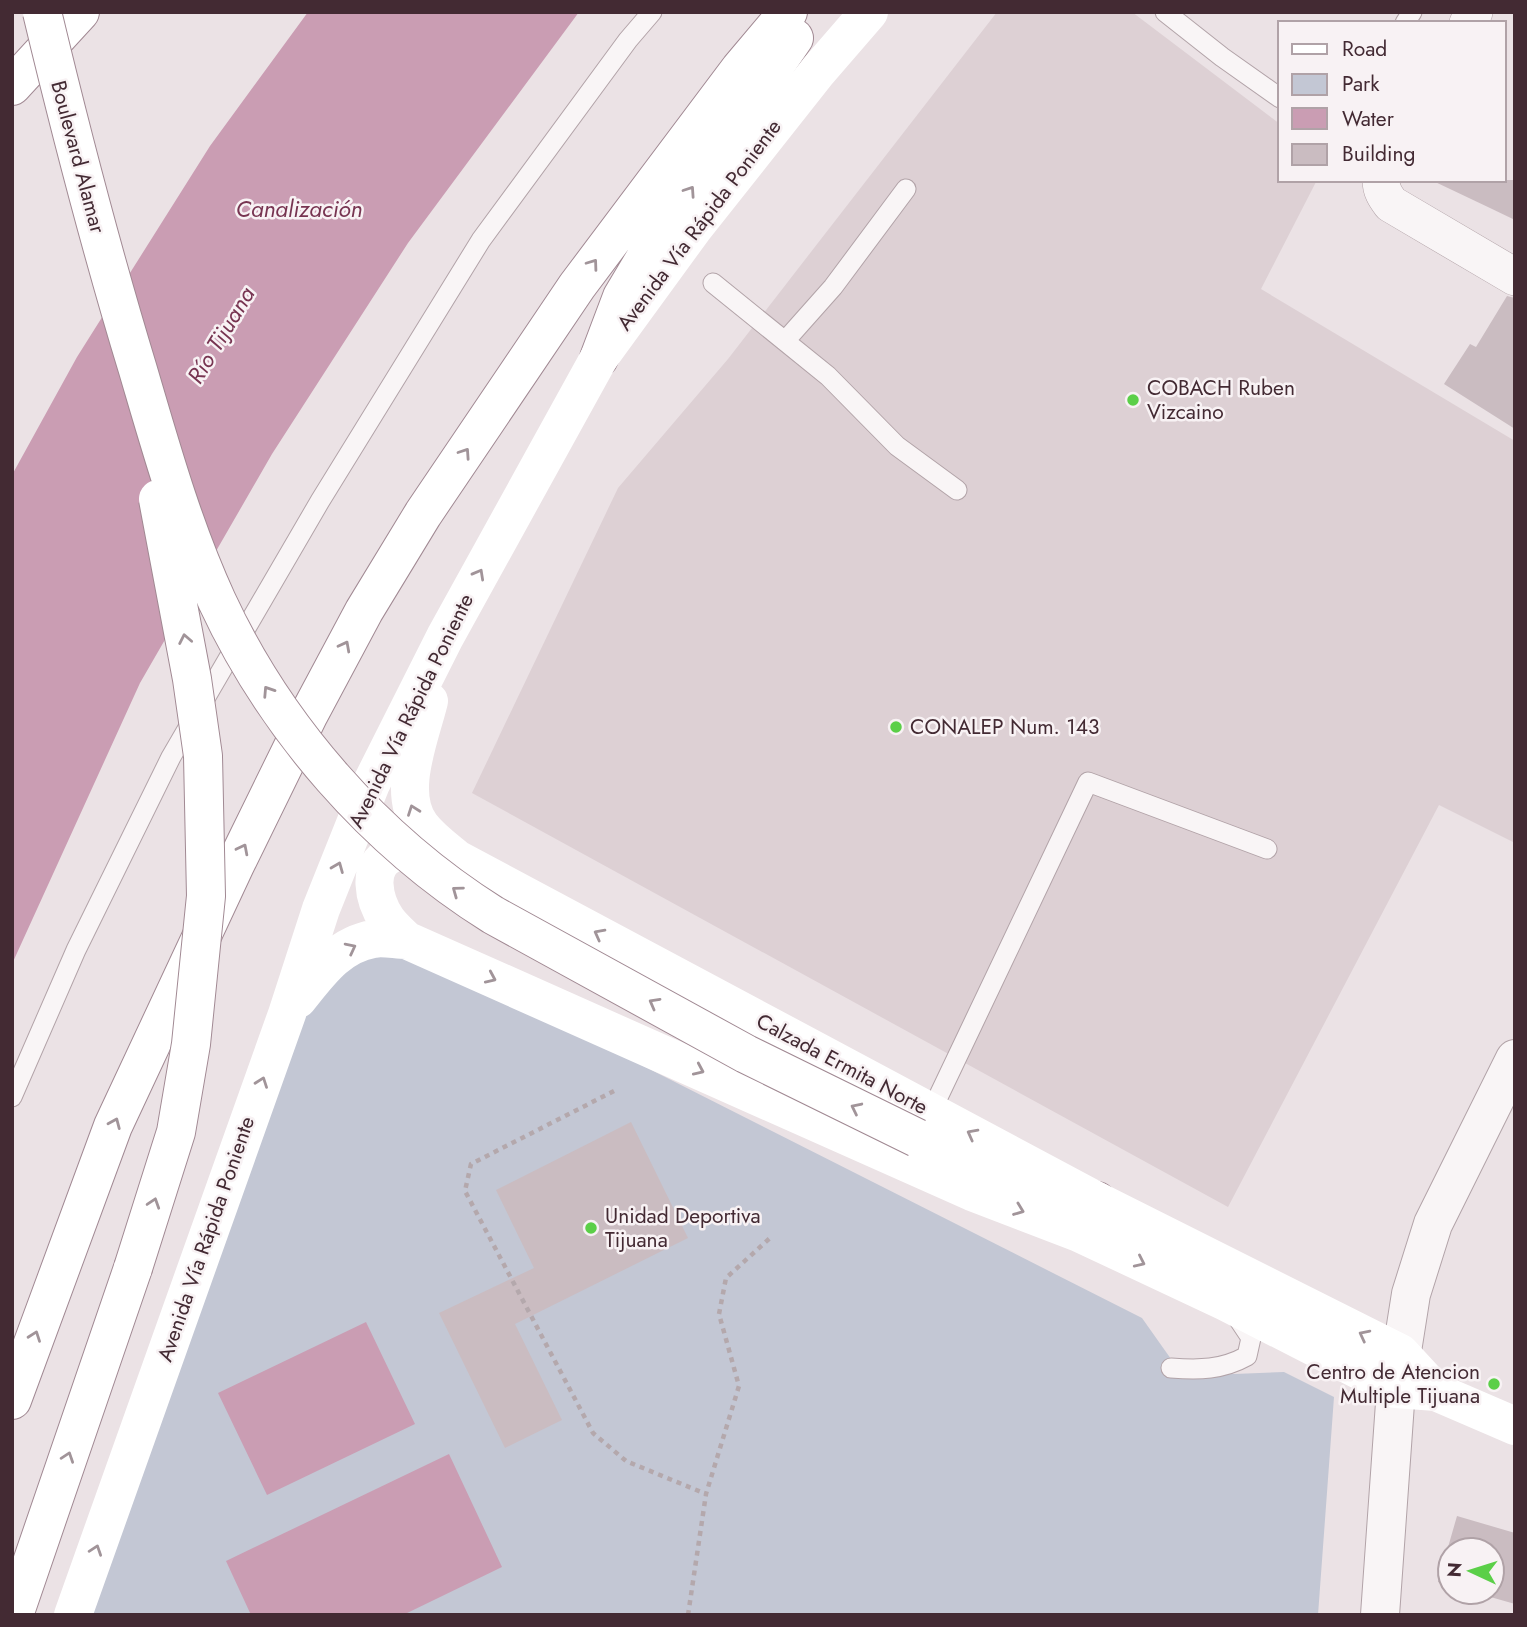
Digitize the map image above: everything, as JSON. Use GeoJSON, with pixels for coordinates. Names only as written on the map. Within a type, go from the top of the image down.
{"type":"FeatureCollection","features":[{"type":"Feature","properties":{"kind":"main road","name":"Boulevard Alamar"},"geometry":{"type":"LineString","coordinates":[[42,12],[77,157],[117,301]]}},
{"type":"Feature","properties":{"kind":"main road"},"geometry":{"type":"LineString","coordinates":[[12,86],[80,12]]}},
{"type":"Feature","properties":{"kind":"main road"},"geometry":{"type":"LineString","coordinates":[[12,1400],[119,1114],[230,876],[309,714],[364,611],[423,514],[577,286],[740,69],[788,12]]}},
{"type":"Feature","properties":{"kind":"main road"},"geometry":{"type":"LineString","coordinates":[[599,358],[622,297],[659,235],[800,29],[808,12]]}},
{"type":"Feature","properties":{"kind":"main road","name":"Avenida Vía Rápida Poniente"},"geometry":{"type":"LineString","coordinates":[[74,1615],[287,1014],[321,909],[371,784],[445,637],[599,358],[693,229],[818,71],[869,12]]}},
{"type":"Feature","properties":{"kind":"main road"},"geometry":{"type":"LineString","coordinates":[[117,301],[182,512],[216,599],[286,719],[340,786],[422,864],[493,915],[746,1054],[924,1125],[1020,1183],[1097,1201],[1436,1392],[1515,1426]]}},
{"type":"Feature","properties":{"kind":"main road"},"geometry":{"type":"LineString","coordinates":[[14,1615],[133,1268],[176,1132],[187,1069],[206,896],[203,756],[192,679],[117,301]]}},
{"type":"Feature","properties":{"kind":"main road","name":"Calzada Ermita Norte"},"geometry":{"type":"LineString","coordinates":[[445,637],[408,789],[410,805],[422,828],[457,859],[924,1125]]}},
{"type":"Feature","properties":{"kind":"main road"},"geometry":{"type":"LineString","coordinates":[[406,940],[387,920],[377,900],[374,879],[379,864],[393,853],[416,851],[457,859]]}},
{"type":"Feature","properties":{"kind":"main road"},"geometry":{"type":"LineString","coordinates":[[287,1014],[326,964],[349,947],[374,939],[406,940],[972,1192],[1079,1233],[1226,1302],[1398,1371]]}},
{"type":"Feature","properties":{"kind":"street"},"geometry":{"type":"LineString","coordinates":[[1381,182],[1385,196],[1391,204],[1515,277]]}},
{"type":"Feature","properties":{"kind":"street"},"geometry":{"type":"LineString","coordinates":[[1380,1615],[1398,1371],[1411,1294],[1433,1224],[1515,1059]]}},
{"type":"Feature","properties":{"kind":"lane"},"geometry":{"type":"LineString","coordinates":[[12,1097],[76,950],[171,757],[313,513],[481,240],[628,40],[652,12]]}},
{"type":"Feature","properties":{"kind":"lane"},"geometry":{"type":"LineString","coordinates":[[1165,12],[1278,97]]}},
{"type":"Feature","properties":{"kind":"lane"},"geometry":{"type":"LineString","coordinates":[[785,341],[833,288],[906,189]]}},
{"type":"Feature","properties":{"kind":"lane"},"geometry":{"type":"LineString","coordinates":[[713,283],[847,394],[897,446],[957,490]]}},
{"type":"Feature","properties":{"kind":"lane"},"geometry":{"type":"LineString","coordinates":[[924,1125],[1088,782],[1267,849]]}},
{"type":"Feature","properties":{"kind":"lane"},"geometry":{"type":"LineString","coordinates":[[1171,1368],[1203,1370],[1232,1365],[1247,1356],[1251,1338],[1226,1302]]}},
{"type":"Feature","properties":{"kind":"path"},"geometry":{"type":"LineString","coordinates":[[614,1091],[471,1164],[466,1191],[593,1433],[625,1461],[706,1494]]}},
{"type":"Feature","properties":{"kind":"path"},"geometry":{"type":"LineString","coordinates":[[688,1615],[706,1494],[739,1386],[719,1314],[726,1278],[771,1238]]}},
{"type":"Feature","properties":{"kind":"shaded area"},"geometry":{"type":"Polygon","coordinates":[[[997,12],[1132,12],[1278,122],[1278,182],[1316,182],[1261,289],[1515,441],[1515,843],[1439,805],[1228,1207],[472,793],[618,488],[728,359],[997,12]]]}},
{"type":"Feature","properties":{"kind":"green space","name":"Unidad Deportiva Tijuana"},"geometry":{"type":"Polygon","coordinates":[[[400,943],[1142,1318],[1183,1376],[1284,1372],[1334,1397],[1318,1615],[83,1615],[316,983],[400,943]]]}},
{"type":"Feature","properties":{"kind":"water","name":"Canalización"},"geometry":{"type":"Polygon","coordinates":[[[308,12],[579,12],[408,243],[272,454],[140,683],[12,964],[12,475],[77,357],[210,146],[308,12]]]}},
{"type":"Feature","properties":{"kind":"water"},"geometry":{"type":"Polygon","coordinates":[[[366,1322],[415,1424],[267,1495],[218,1393],[366,1322]]]}},
{"type":"Feature","properties":{"kind":"water"},"geometry":{"type":"Polygon","coordinates":[[[449,1454],[502,1567],[403,1615],[251,1615],[226,1561],[449,1454]]]}},
{"type":"Feature","properties":{"kind":"building"},"geometry":{"type":"Polygon","coordinates":[[[1515,180],[1515,220],[1435,182],[1515,180]]]}},
{"type":"Feature","properties":{"kind":"building"},"geometry":{"type":"Polygon","coordinates":[[[1507,296],[1515,298],[1515,429],[1444,384],[1470,344],[1476,347],[1507,296]]]}},
{"type":"Feature","properties":{"kind":"building"},"geometry":{"type":"Polygon","coordinates":[[[631,1122],[688,1238],[515,1324],[562,1420],[505,1448],[439,1313],[534,1268],[496,1190],[631,1122]]]}},
{"type":"Feature","properties":{"kind":"building"},"geometry":{"type":"Polygon","coordinates":[[[1457,1516],[1515,1533],[1515,1604],[1506,1601],[1506,1536],[1451,1536],[1457,1516]]]}},
{"type":"Feature","properties":{"kind":"place","name":"COBACH Ruben Vizcaino"},"geometry":{"type":"Point","coordinates":[1133,400]}},
{"type":"Feature","properties":{"kind":"place","name":"CONALEP Num. 143"},"geometry":{"type":"Point","coordinates":[896,727]}},
{"type":"Feature","properties":{"kind":"place","name":"Unidad Deportiva Tijuana"},"geometry":{"type":"Point","coordinates":[591,1228]}},
{"type":"Feature","properties":{"kind":"place","name":"Centro de Atencion Multiple Tijuana"},"geometry":{"type":"Point","coordinates":[1494,1384]}},
{"type":"Feature","properties":{"kind":"water label","name":"Río Tijuana"},"geometry":{"type":"Point","coordinates":[221,335]}}]}
